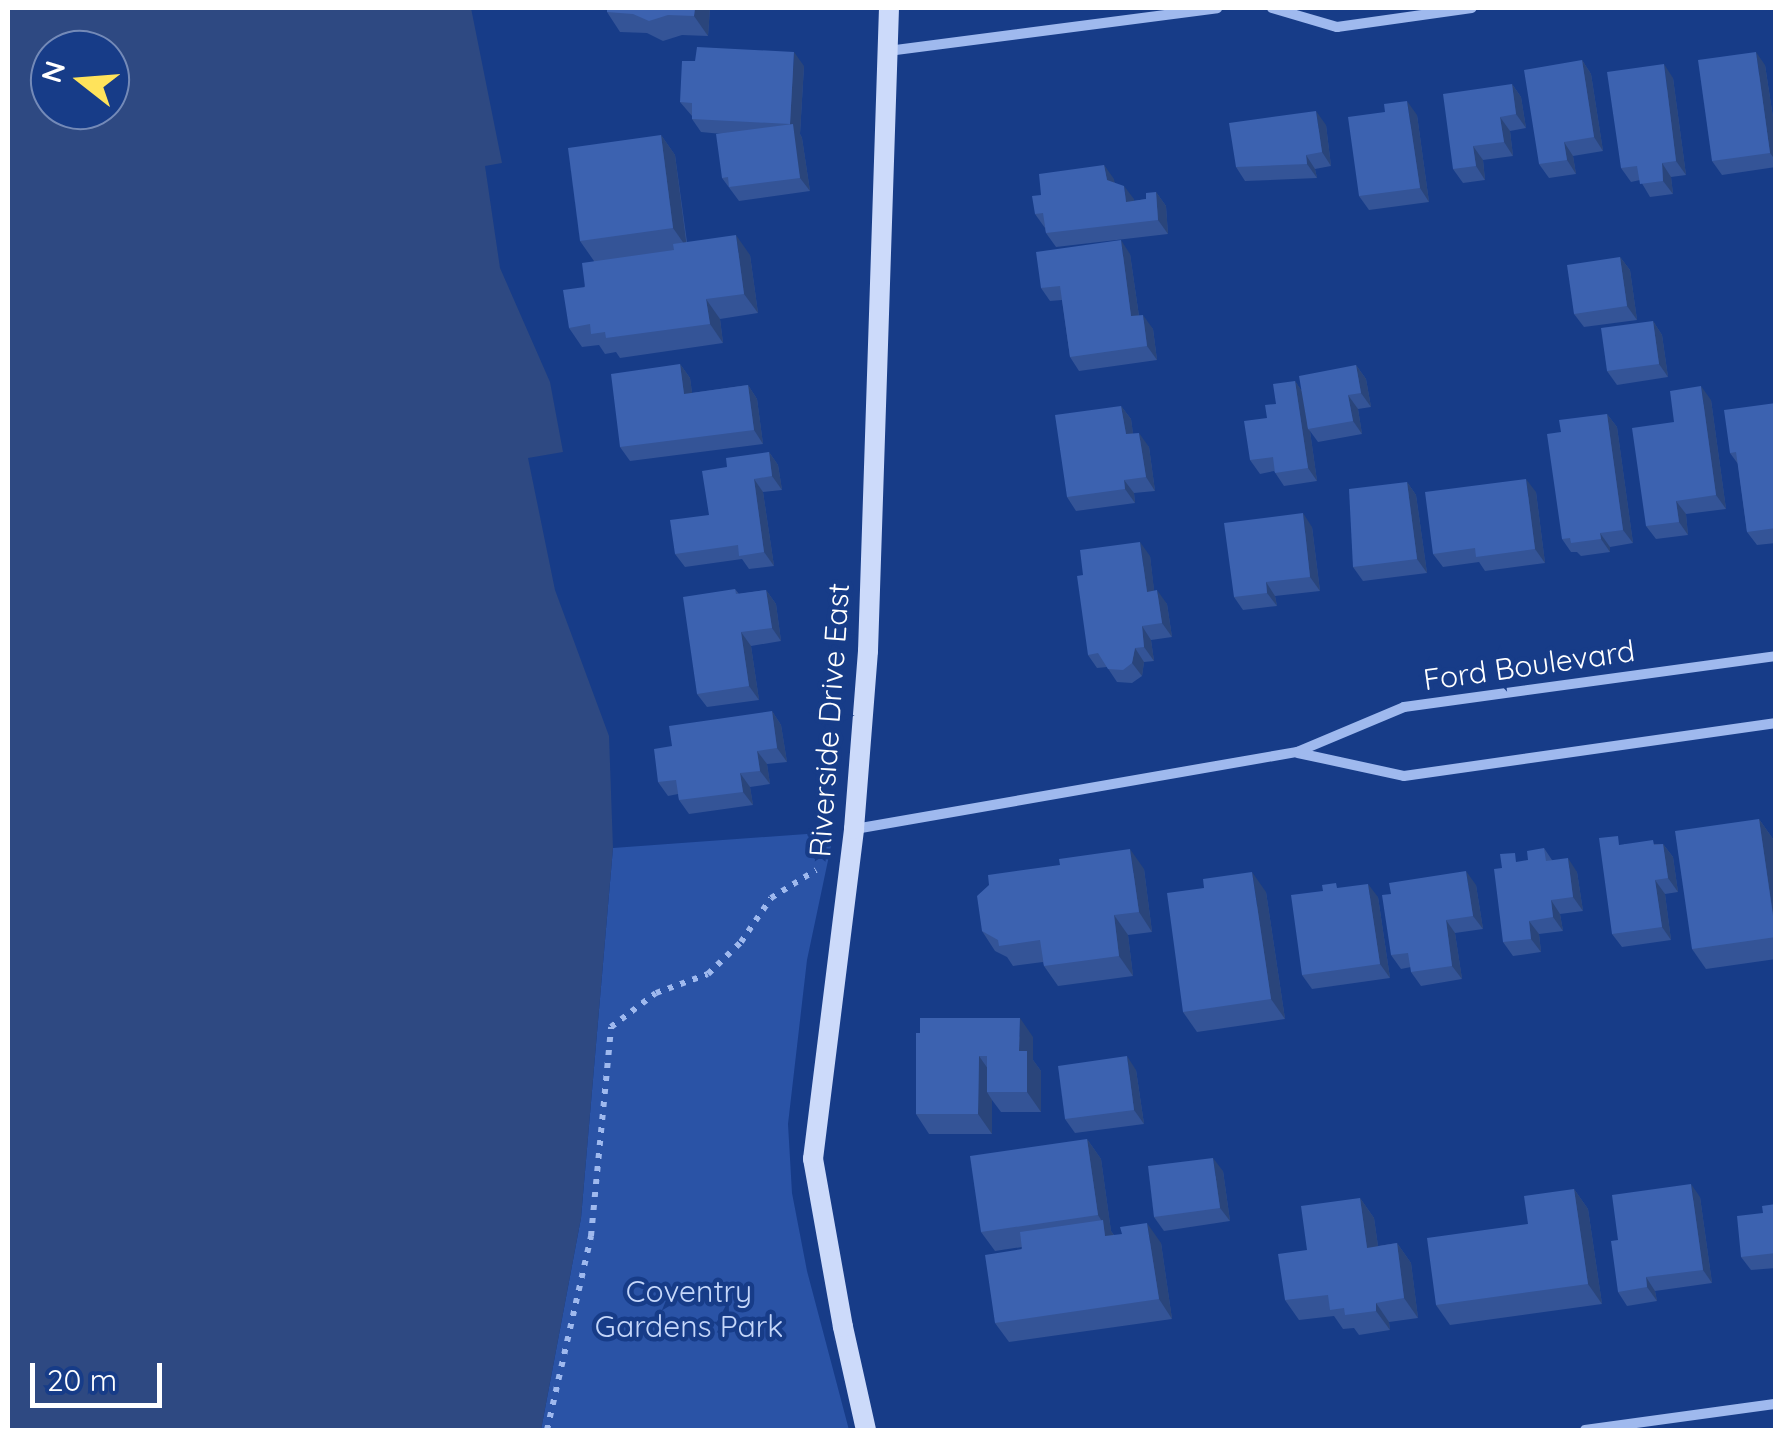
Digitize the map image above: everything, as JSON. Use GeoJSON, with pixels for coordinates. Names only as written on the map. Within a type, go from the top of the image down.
{"type":"FeatureCollection","features":[{"type":"Feature","properties":{"kind":"main road","name":"Riverside Drive East"},"geometry":{"type":"LineString","coordinates":[[866,1430],[813,1159],[854,829],[868,650],[889,8]]}},
{"type":"Feature","properties":{"kind":"street"},"geometry":{"type":"LineString","coordinates":[[888,51],[1217,8]]}},
{"type":"Feature","properties":{"kind":"street"},"geometry":{"type":"LineString","coordinates":[[1272,8],[1337,27],[1472,8]]}},
{"type":"Feature","properties":{"kind":"street","name":"Ford Boulevard"},"geometry":{"type":"LineString","coordinates":[[854,829],[1297,752],[1404,708],[1776,656]]}},
{"type":"Feature","properties":{"kind":"street","name":"Ford Boulevard"},"geometry":{"type":"LineString","coordinates":[[1297,752],[1404,776],[1776,723]]}},
{"type":"Feature","properties":{"kind":"street"},"geometry":{"type":"LineString","coordinates":[[1585,1430],[1776,1404]]}},
{"type":"Feature","properties":{"kind":"path"},"geometry":{"type":"LineString","coordinates":[[546,1430],[591,1236],[611,1027],[656,993],[708,974],[741,942],[771,898],[828,862]]}},
{"type":"Feature","properties":{"kind":"green space","name":"Coventry Gardens Park"},"geometry":{"type":"Polygon","coordinates":[[[834,832],[807,960],[788,1124],[792,1193],[807,1271],[849,1430],[541,1430],[581,1218],[613,848],[834,832]]]}},
{"type":"Feature","properties":{"kind":"shaded area"},"geometry":{"type":"Polygon","coordinates":[[[8,8],[471,8],[502,163],[485,166],[500,268],[550,382],[563,452],[528,458],[555,590],[609,736],[613,848],[581,1218],[541,1430],[8,1430],[8,8]]]}},
{"type":"Feature","properties":{"kind":"building"},"geometry":{"type":"Polygon","coordinates":[[[607,8],[695,8],[694,16],[668,15],[649,21],[633,14],[607,12],[607,8]]]}},
{"type":"Feature","properties":{"kind":"building"},"geometry":{"type":"Polygon","coordinates":[[[697,47],[794,52],[790,124],[692,119],[692,103],[680,102],[682,61],[695,61],[697,47]]]}},
{"type":"Feature","properties":{"kind":"building"},"geometry":{"type":"Polygon","coordinates":[[[1756,52],[1770,153],[1712,161],[1698,60],[1756,52]]]}},
{"type":"Feature","properties":{"kind":"building"},"geometry":{"type":"Polygon","coordinates":[[[1582,60],[1594,137],[1564,142],[1567,160],[1539,164],[1524,70],[1582,60]]]}},
{"type":"Feature","properties":{"kind":"building"},"geometry":{"type":"Polygon","coordinates":[[[1664,64],[1676,161],[1662,163],[1663,181],[1640,184],[1637,166],[1621,168],[1607,72],[1664,64]]]}},
{"type":"Feature","properties":{"kind":"building"},"geometry":{"type":"Polygon","coordinates":[[[1512,84],[1516,114],[1500,117],[1504,142],[1473,146],[1476,166],[1453,169],[1443,94],[1512,84]]]}},
{"type":"Feature","properties":{"kind":"building"},"geometry":{"type":"Polygon","coordinates":[[[1407,101],[1420,188],[1359,196],[1348,117],[1385,112],[1384,104],[1407,101]]]}},
{"type":"Feature","properties":{"kind":"building"},"geometry":{"type":"Polygon","coordinates":[[[1316,111],[1322,152],[1306,155],[1307,164],[1236,167],[1229,123],[1316,111]]]}},
{"type":"Feature","properties":{"kind":"building"},"geometry":{"type":"Polygon","coordinates":[[[793,124],[800,178],[729,187],[728,177],[722,178],[716,134],[793,124]]]}},
{"type":"Feature","properties":{"kind":"building"},"geometry":{"type":"Polygon","coordinates":[[[661,135],[673,228],[580,241],[568,148],[661,135]]]}},
{"type":"Feature","properties":{"kind":"building"},"geometry":{"type":"Polygon","coordinates":[[[1104,165],[1107,180],[1124,186],[1126,202],[1146,199],[1146,193],[1156,192],[1158,220],[1046,233],[1043,213],[1035,214],[1032,196],[1041,195],[1039,174],[1104,165]]]}},
{"type":"Feature","properties":{"kind":"building"},"geometry":{"type":"Polygon","coordinates":[[[736,235],[744,294],[706,299],[710,324],[606,338],[605,332],[591,334],[590,324],[569,328],[563,290],[585,287],[582,263],[674,250],[673,244],[736,235]]]}},
{"type":"Feature","properties":{"kind":"building"},"geometry":{"type":"Polygon","coordinates":[[[1121,240],[1131,316],[1143,315],[1147,346],[1070,357],[1060,286],[1041,288],[1036,252],[1121,240]]]}},
{"type":"Feature","properties":{"kind":"building"},"geometry":{"type":"Polygon","coordinates":[[[1620,257],[1627,306],[1574,314],[1567,265],[1620,257]]]}},
{"type":"Feature","properties":{"kind":"building"},"geometry":{"type":"Polygon","coordinates":[[[1653,321],[1659,364],[1607,371],[1601,328],[1653,321]]]}},
{"type":"Feature","properties":{"kind":"building"},"geometry":{"type":"Polygon","coordinates":[[[680,364],[684,394],[748,385],[754,430],[620,447],[611,374],[680,364]]]}},
{"type":"Feature","properties":{"kind":"building"},"geometry":{"type":"Polygon","coordinates":[[[1356,365],[1361,393],[1348,395],[1353,421],[1308,429],[1299,376],[1356,365]]]}},
{"type":"Feature","properties":{"kind":"building"},"geometry":{"type":"Polygon","coordinates":[[[1295,381],[1308,468],[1275,473],[1273,457],[1250,460],[1244,421],[1267,418],[1265,405],[1276,404],[1273,384],[1295,381]]]}},
{"type":"Feature","properties":{"kind":"building"},"geometry":{"type":"Polygon","coordinates":[[[1701,386],[1716,495],[1676,501],[1679,522],[1646,526],[1632,428],[1674,422],[1670,391],[1701,386]]]}},
{"type":"Feature","properties":{"kind":"building"},"geometry":{"type":"Polygon","coordinates":[[[1776,403],[1776,528],[1747,532],[1736,452],[1730,453],[1724,410],[1776,403]]]}},
{"type":"Feature","properties":{"kind":"building"},"geometry":{"type":"Polygon","coordinates":[[[1121,406],[1126,434],[1139,433],[1146,477],[1124,480],[1125,489],[1067,497],[1055,415],[1121,406]]]}},
{"type":"Feature","properties":{"kind":"building"},"geometry":{"type":"Polygon","coordinates":[[[1607,414],[1623,530],[1600,533],[1601,539],[1571,543],[1570,538],[1562,539],[1547,434],[1561,432],[1559,420],[1607,414]]]}},
{"type":"Feature","properties":{"kind":"building"},"geometry":{"type":"Polygon","coordinates":[[[769,452],[772,476],[754,479],[764,552],[739,556],[738,545],[675,554],[670,520],[709,515],[702,471],[727,467],[726,458],[769,452]]]}},
{"type":"Feature","properties":{"kind":"building"},"geometry":{"type":"Polygon","coordinates":[[[1526,479],[1535,549],[1476,557],[1475,548],[1433,554],[1425,492],[1526,479]]]}},
{"type":"Feature","properties":{"kind":"building"},"geometry":{"type":"Polygon","coordinates":[[[1407,482],[1417,559],[1353,567],[1349,489],[1407,482]]]}},
{"type":"Feature","properties":{"kind":"building"},"geometry":{"type":"Polygon","coordinates":[[[1303,513],[1310,577],[1266,582],[1267,593],[1234,597],[1224,523],[1303,513]]]}},
{"type":"Feature","properties":{"kind":"building"},"geometry":{"type":"Polygon","coordinates":[[[1140,542],[1147,592],[1157,590],[1162,623],[1142,626],[1144,647],[1135,648],[1132,663],[1123,670],[1108,669],[1098,653],[1088,655],[1077,576],[1083,575],[1080,550],[1140,542]]]}},
{"type":"Feature","properties":{"kind":"building"},"geometry":{"type":"Polygon","coordinates":[[[735,589],[736,594],[766,590],[772,628],[741,632],[749,686],[697,694],[683,597],[735,589]]]}},
{"type":"Feature","properties":{"kind":"building"},"geometry":{"type":"Polygon","coordinates":[[[772,711],[777,748],[757,751],[760,771],[740,773],[743,792],[679,800],[676,780],[658,782],[654,749],[672,746],[669,726],[772,711]]]}},
{"type":"Feature","properties":{"kind":"building"},"geometry":{"type":"Polygon","coordinates":[[[1759,819],[1776,937],[1692,949],[1675,831],[1759,819]]]}},
{"type":"Feature","properties":{"kind":"building"},"geometry":{"type":"Polygon","coordinates":[[[1618,836],[1619,845],[1653,840],[1654,845],[1663,844],[1668,878],[1655,880],[1662,927],[1612,934],[1599,838],[1618,836]]]}},
{"type":"Feature","properties":{"kind":"building"},"geometry":{"type":"Polygon","coordinates":[[[1544,848],[1546,861],[1568,858],[1573,897],[1551,900],[1553,917],[1529,921],[1531,939],[1503,942],[1494,869],[1502,868],[1500,854],[1515,853],[1516,862],[1528,860],[1527,851],[1544,848]]]}},
{"type":"Feature","properties":{"kind":"building"},"geometry":{"type":"Polygon","coordinates":[[[1130,849],[1139,912],[1114,915],[1119,956],[1044,966],[1040,940],[999,946],[998,940],[982,931],[977,896],[989,885],[988,875],[1060,865],[1059,859],[1130,849]]]}},
{"type":"Feature","properties":{"kind":"building"},"geometry":{"type":"Polygon","coordinates":[[[1466,871],[1473,916],[1446,920],[1452,966],[1411,972],[1408,953],[1391,955],[1382,895],[1391,894],[1389,883],[1466,871]]]}},
{"type":"Feature","properties":{"kind":"building"},"geometry":{"type":"Polygon","coordinates":[[[1252,872],[1271,999],[1183,1012],[1167,893],[1204,888],[1203,879],[1252,872]]]}},
{"type":"Feature","properties":{"kind":"building"},"geometry":{"type":"Polygon","coordinates":[[[1336,883],[1337,888],[1368,884],[1380,964],[1302,975],[1291,895],[1323,891],[1322,885],[1336,883]]]}},
{"type":"Feature","properties":{"kind":"building"},"geometry":{"type":"Polygon","coordinates":[[[920,1018],[1020,1018],[1019,1051],[1027,1051],[1027,1092],[987,1092],[987,1056],[979,1056],[978,1114],[916,1114],[916,1033],[920,1033],[920,1018]]]}},
{"type":"Feature","properties":{"kind":"building"},"geometry":{"type":"Polygon","coordinates":[[[1127,1056],[1134,1110],[1065,1119],[1058,1066],[1127,1056]]]}},
{"type":"Feature","properties":{"kind":"building"},"geometry":{"type":"Polygon","coordinates":[[[1087,1139],[1098,1215],[981,1232],[970,1156],[1087,1139]]]}},
{"type":"Feature","properties":{"kind":"building"},"geometry":{"type":"Polygon","coordinates":[[[1213,1158],[1220,1208],[1154,1217],[1148,1166],[1213,1158]]]}},
{"type":"Feature","properties":{"kind":"building"},"geometry":{"type":"Polygon","coordinates":[[[1691,1184],[1703,1270],[1646,1277],[1647,1287],[1618,1292],[1611,1241],[1618,1240],[1612,1195],[1691,1184]]]}},
{"type":"Feature","properties":{"kind":"building"},"geometry":{"type":"Polygon","coordinates":[[[1574,1189],[1588,1284],[1436,1305],[1427,1238],[1528,1224],[1524,1196],[1574,1189]]]}},
{"type":"Feature","properties":{"kind":"building"},"geometry":{"type":"Polygon","coordinates":[[[1360,1198],[1367,1248],[1397,1243],[1404,1298],[1376,1303],[1376,1311],[1345,1315],[1344,1308],[1330,1310],[1328,1295],[1285,1300],[1278,1254],[1307,1250],[1301,1206],[1360,1198]]]}},
{"type":"Feature","properties":{"kind":"building"},"geometry":{"type":"Polygon","coordinates":[[[1776,1204],[1776,1253],[1741,1257],[1737,1216],[1763,1213],[1762,1206],[1776,1204]]]}},
{"type":"Feature","properties":{"kind":"building"},"geometry":{"type":"Polygon","coordinates":[[[1103,1220],[1105,1236],[1122,1234],[1120,1227],[1147,1223],[1159,1299],[995,1323],[985,1255],[1022,1249],[1020,1232],[1103,1220]]]}}]}
